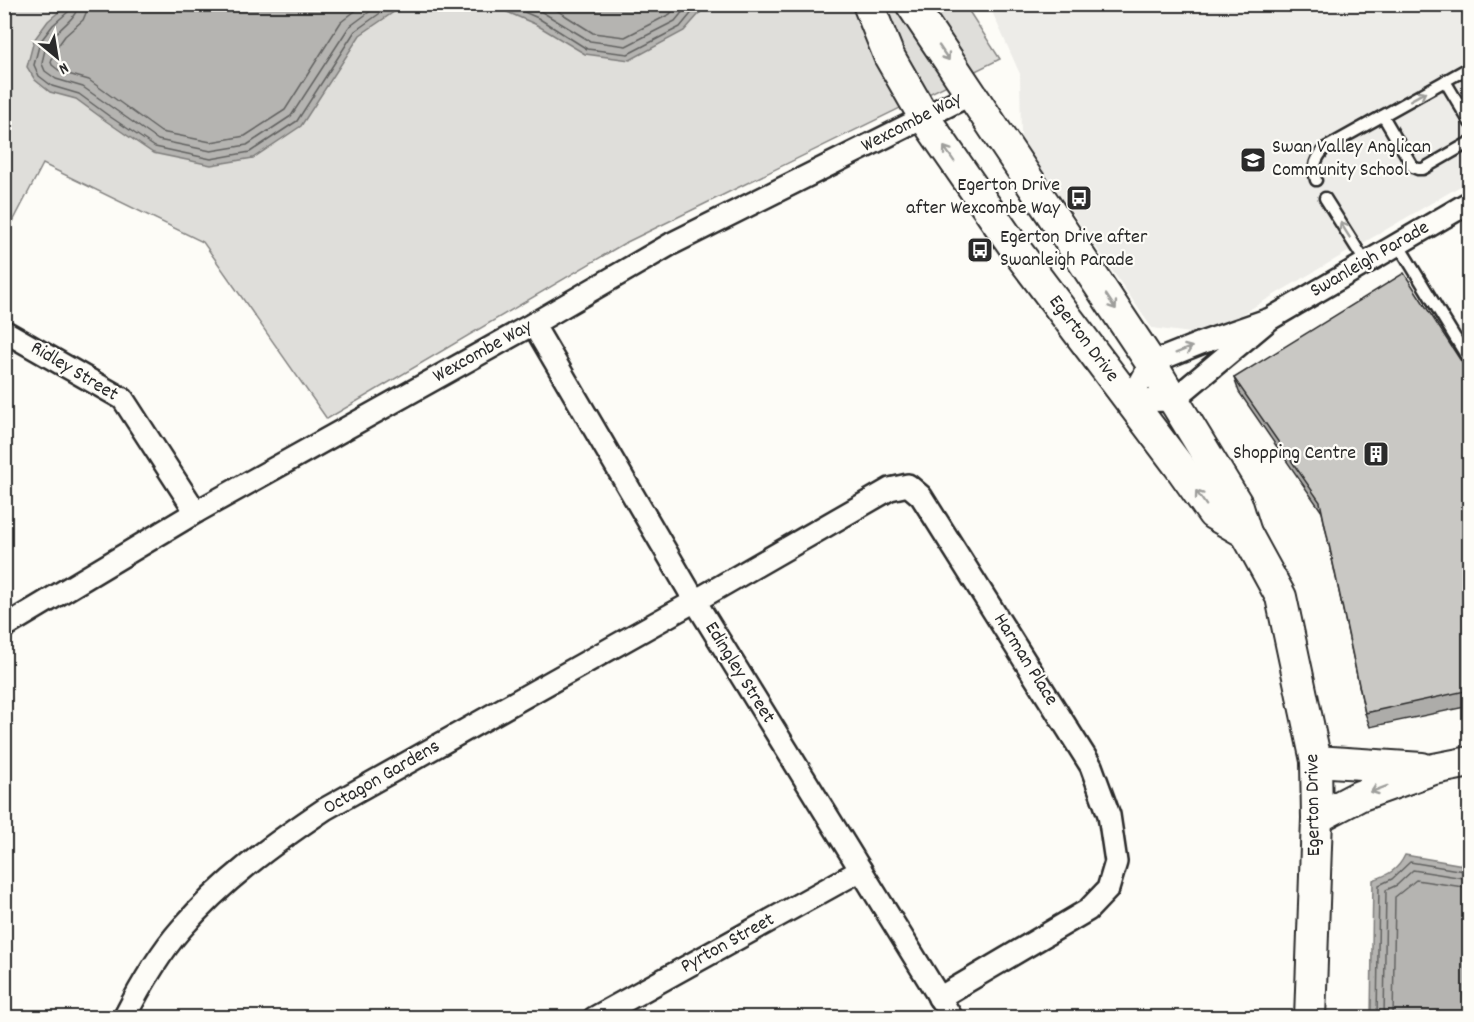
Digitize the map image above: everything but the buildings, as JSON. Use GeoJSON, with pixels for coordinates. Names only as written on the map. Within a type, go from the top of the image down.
{"type":"FeatureCollection","features":[{"type":"Feature","properties":{"kind":"street","name":"Egerton Drive"},"geometry":{"type":"LineString","coordinates":[[868,4],[889,56],[924,117],[1017,251],[1179,466],[1212,514],[1246,533]]}},
{"type":"Feature","properties":{"kind":"street","name":"Egerton Drive"},"geometry":{"type":"LineString","coordinates":[[911,4],[1151,363],[1237,504],[1246,533],[1281,597],[1316,760],[1317,818],[1310,1017]]}},
{"type":"Feature","properties":{"kind":"street","name":"Wexcombe Way"},"geometry":{"type":"LineString","coordinates":[[4,627],[196,512],[671,244],[971,94]]}},
{"type":"Feature","properties":{"kind":"street","name":"Swanleigh Parade"},"geometry":{"type":"LineString","coordinates":[[1173,400],[1270,319],[1470,202]]}},
{"type":"Feature","properties":{"kind":"street","name":"Swanleigh Parade"},"geometry":{"type":"LineString","coordinates":[[1151,363],[1270,319]]}},
{"type":"Feature","properties":{"kind":"street","name":"Edingley Street"},"geometry":{"type":"LineString","coordinates":[[532,324],[695,602],[952,1017]]}},
{"type":"Feature","properties":{"kind":"street","name":"Ridley Street"},"geometry":{"type":"LineString","coordinates":[[4,331],[123,399],[196,512]]}},
{"type":"Feature","properties":{"kind":"street"},"geometry":{"type":"LineString","coordinates":[[1130,401],[1151,363]]}},
{"type":"Feature","properties":{"kind":"street"},"geometry":{"type":"LineString","coordinates":[[1130,401],[1173,400]]}},
{"type":"Feature","properties":{"kind":"street","name":"Harman Place"},"geometry":{"type":"LineString","coordinates":[[695,602],[890,489],[908,485],[921,496],[1091,766],[1109,815],[1116,862],[1108,889],[1088,910],[939,998]]}},
{"type":"Feature","properties":{"kind":"street","name":"Octagon Gardens"},"geometry":{"type":"LineString","coordinates":[[124,1017],[180,929],[212,896],[281,839],[325,809],[695,602]]}},
{"type":"Feature","properties":{"kind":"street"},"geometry":{"type":"LineString","coordinates":[[1316,760],[1434,769]]}},
{"type":"Feature","properties":{"kind":"street"},"geometry":{"type":"LineString","coordinates":[[1317,818],[1359,796],[1434,769],[1470,762]]}},
{"type":"Feature","properties":{"kind":"street","name":"Pyrton Street"},"geometry":{"type":"LineString","coordinates":[[594,1017],[861,870]]}},
{"type":"Feature","properties":{"kind":"lane"},"geometry":{"type":"LineString","coordinates":[[1316,180],[1314,168],[1325,148],[1470,68]]}},
{"type":"Feature","properties":{"kind":"lane"},"geometry":{"type":"LineString","coordinates":[[1445,81],[1470,123]]}},
{"type":"Feature","properties":{"kind":"lane"},"geometry":{"type":"LineString","coordinates":[[1383,116],[1413,167],[1418,170],[1470,142]]}},
{"type":"Feature","properties":{"kind":"lane"},"geometry":{"type":"LineString","coordinates":[[1326,198],[1366,263]]}},
{"type":"Feature","properties":{"kind":"lane"},"geometry":{"type":"LineString","coordinates":[[1398,244],[1470,362]]}},
{"type":"Feature","properties":{"kind":"shaded area"},"geometry":{"type":"Polygon","coordinates":[[[5,5],[965,5],[1000,59],[623,244],[327,419],[203,242],[43,164],[5,237],[5,5]]]}},
{"type":"Feature","properties":{"kind":"shaded area","name":"Swan Valley Anglican Community School"},"geometry":{"type":"Polygon","coordinates":[[[989,5],[1469,5],[1469,181],[1206,335],[1152,328],[1021,139],[1020,74],[989,5]]]}},
{"type":"Feature","properties":{"kind":"water"},"geometry":{"type":"Polygon","coordinates":[[[67,5],[404,5],[360,35],[301,126],[253,158],[211,165],[153,153],[76,99],[50,92],[35,80],[27,67],[34,40],[48,21],[67,5]]]}},
{"type":"Feature","properties":{"kind":"water"},"geometry":{"type":"Polygon","coordinates":[[[491,5],[707,5],[684,31],[630,60],[585,54],[535,24],[491,5]]]}},
{"type":"Feature","properties":{"kind":"water"},"geometry":{"type":"Polygon","coordinates":[[[1405,855],[1469,866],[1469,1017],[1371,1017],[1373,880],[1392,871],[1405,855]]]}},
{"type":"Feature","properties":{"kind":"place","name":"Swan Valley Anglican Community School"},"geometry":{"type":"Point","coordinates":[1253,160]}},
{"type":"Feature","properties":{"kind":"place","name":"Egerton Drive after Wexcombe Way"},"geometry":{"type":"Point","coordinates":[1079,198]}},
{"type":"Feature","properties":{"kind":"place","name":"Egerton Drive after Swanleigh Parade"},"geometry":{"type":"Point","coordinates":[980,250]}},
{"type":"Feature","properties":{"kind":"place","name":"Shopping Centre"},"geometry":{"type":"Point","coordinates":[1376,454]}}]}
